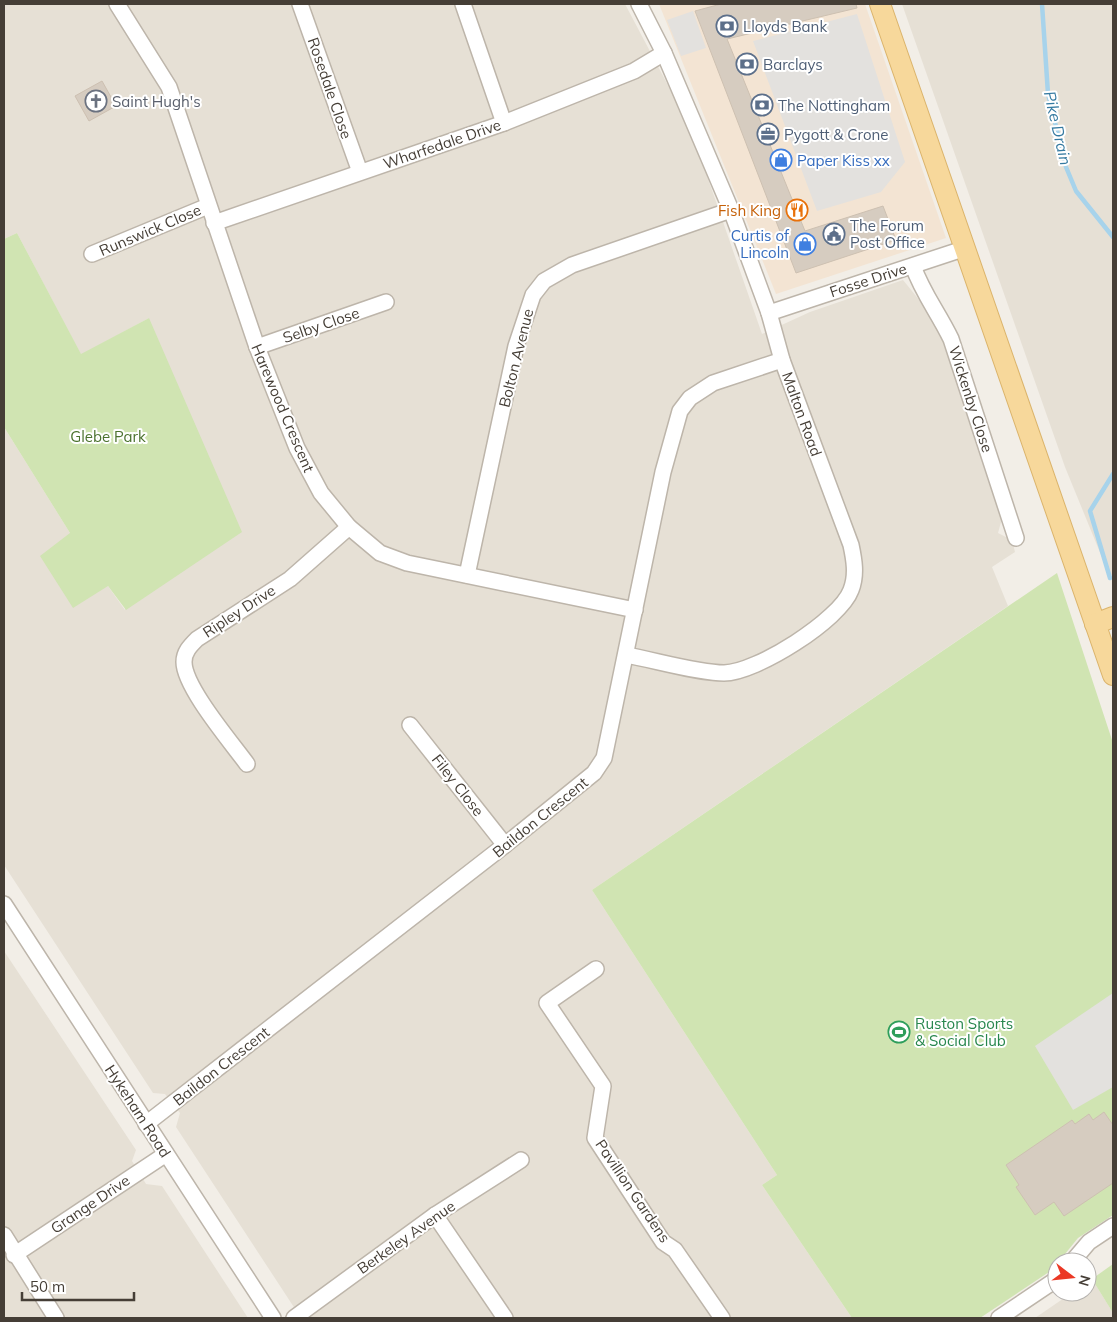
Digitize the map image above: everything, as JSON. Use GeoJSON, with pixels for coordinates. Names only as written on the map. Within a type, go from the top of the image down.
{"type":"FeatureCollection","features":[{"type":"Feature","properties":{"kind":"main road"},"geometry":{"type":"LineString","coordinates":[[880,4],[966,248],[1104,620],[1113,675]]}},
{"type":"Feature","properties":{"kind":"street","name":"Harewood Crescent"},"geometry":{"type":"LineString","coordinates":[[117,4],[169,87],[257,347],[297,448],[321,493],[349,527],[380,553],[407,563],[635,610]]}},
{"type":"Feature","properties":{"kind":"street","name":"Rosedale Close"},"geometry":{"type":"LineString","coordinates":[[300,4],[360,172]]}},
{"type":"Feature","properties":{"kind":"street"},"geometry":{"type":"LineString","coordinates":[[463,4],[504,123]]}},
{"type":"Feature","properties":{"kind":"street","name":"Malton Road"},"geometry":{"type":"LineString","coordinates":[[626,655],[722,673],[741,672],[763,663],[810,632],[839,609],[851,590],[855,567],[851,545],[782,360],[769,313],[731,210],[664,53],[639,4]]}},
{"type":"Feature","properties":{"kind":"street","name":"Wharfedale Drive"},"geometry":{"type":"LineString","coordinates":[[214,223],[504,123],[634,71],[664,53]]}},
{"type":"Feature","properties":{"kind":"street","name":"Runswick Close"},"geometry":{"type":"LineString","coordinates":[[92,254],[208,206]]}},
{"type":"Feature","properties":{"kind":"street","name":"Bolton Avenue"},"geometry":{"type":"LineString","coordinates":[[467,576],[516,346],[533,295],[544,281],[572,265],[731,210]]}},
{"type":"Feature","properties":{"kind":"street","name":"Fosse Drive"},"geometry":{"type":"LineString","coordinates":[[769,313],[966,248]]}},
{"type":"Feature","properties":{"kind":"street","name":"Wickenby Close"},"geometry":{"type":"LineString","coordinates":[[913,266],[921,288],[951,338],[1016,538]]}},
{"type":"Feature","properties":{"kind":"street","name":"Selby Close"},"geometry":{"type":"LineString","coordinates":[[257,347],[386,302]]}},
{"type":"Feature","properties":{"kind":"street","name":"Baildon Crescent"},"geometry":{"type":"LineString","coordinates":[[146,1124],[505,845],[594,773],[604,758],[663,472],[680,411],[690,398],[713,384],[782,360]]}},
{"type":"Feature","properties":{"kind":"street","name":"Ripley Drive"},"geometry":{"type":"LineString","coordinates":[[247,764],[188,682],[184,663],[186,652],[197,639],[290,578],[349,527]]}},
{"type":"Feature","properties":{"kind":"street","name":"Filey Close"},"geometry":{"type":"LineString","coordinates":[[410,725],[505,845]]}},
{"type":"Feature","properties":{"kind":"street","name":"Hykeham Road"},"geometry":{"type":"LineString","coordinates":[[4,904],[273,1318]]}},
{"type":"Feature","properties":{"kind":"street","name":"Pavillion Gardens"},"geometry":{"type":"LineString","coordinates":[[596,969],[547,1003],[603,1086],[595,1138],[663,1242],[675,1250],[722,1318]]}},
{"type":"Feature","properties":{"kind":"street","name":"Grange Drive"},"geometry":{"type":"LineString","coordinates":[[14,1255],[166,1154]]}},
{"type":"Feature","properties":{"kind":"street","name":"Berkeley Avenue"},"geometry":{"type":"LineString","coordinates":[[294,1318],[435,1215],[521,1160]]}},
{"type":"Feature","properties":{"kind":"street"},"geometry":{"type":"LineString","coordinates":[[435,1215],[505,1318]]}},
{"type":"Feature","properties":{"kind":"street"},"geometry":{"type":"LineString","coordinates":[[1080,1252],[1089,1242],[1113,1226]]}},
{"type":"Feature","properties":{"kind":"street"},"geometry":{"type":"LineString","coordinates":[[4,1235],[14,1255],[56,1318]]}},
{"type":"Feature","properties":{"kind":"street"},"geometry":{"type":"LineString","coordinates":[[999,1318],[1047,1286]]}},
{"type":"Feature","properties":{"kind":"shaded area"},"geometry":{"type":"Polygon","coordinates":[[[4,4],[625,4],[690,127],[762,334],[810,312],[903,280],[929,312],[942,340],[1003,515],[998,533],[1012,540],[1015,552],[992,567],[1008,606],[592,890],[777,1175],[762,1185],[852,1318],[301,1318],[176,1127],[180,1113],[165,1094],[153,1093],[4,865],[4,427],[70,533],[125,610],[149,318],[81,355],[17,233],[4,239],[4,4]]]}},
{"type":"Feature","properties":{"kind":"shaded area"},"geometry":{"type":"Polygon","coordinates":[[[659,4],[865,4],[946,238],[776,294],[659,4]]]}},
{"type":"Feature","properties":{"kind":"shaded area"},"geometry":{"type":"Polygon","coordinates":[[[902,4],[1113,4],[1113,576],[1108,572],[1065,467],[902,4]]]}},
{"type":"Feature","properties":{"kind":"shaded area"},"geometry":{"type":"Polygon","coordinates":[[[693,11],[706,48],[681,56],[667,20],[693,11]]]}},
{"type":"Feature","properties":{"kind":"shaded area"},"geometry":{"type":"Polygon","coordinates":[[[857,14],[905,162],[881,192],[817,211],[753,41],[857,14]]]}},
{"type":"Feature","properties":{"kind":"shaded area"},"geometry":{"type":"Polygon","coordinates":[[[4,951],[136,1150],[132,1161],[146,1184],[162,1186],[248,1318],[4,1318],[4,951]]]}},
{"type":"Feature","properties":{"kind":"shaded area"},"geometry":{"type":"Polygon","coordinates":[[[1113,993],[1113,1087],[1073,1110],[1035,1046],[1113,993]]]}},
{"type":"Feature","properties":{"kind":"shaded area"},"geometry":{"type":"Polygon","coordinates":[[[1097,1287],[1113,1313],[1113,1318],[1035,1318],[1058,1302],[1097,1302],[1097,1287]]]}},
{"type":"Feature","properties":{"kind":"green space","name":"Glebe Park"},"geometry":{"type":"Polygon","coordinates":[[[17,233],[81,354],[149,318],[242,532],[126,610],[108,586],[73,608],[40,556],[70,533],[4,427],[4,239],[17,233]]]}},
{"type":"Feature","properties":{"kind":"green space","name":"Ruston Sports & Social Club"},"geometry":{"type":"Polygon","coordinates":[[[1057,573],[1113,743],[1113,1215],[1078,1238],[1067,1252],[1047,1252],[1047,1273],[980,1318],[852,1318],[762,1185],[777,1175],[592,890],[1057,573]]]}},
{"type":"Feature","properties":{"kind":"green space"},"geometry":{"type":"Polygon","coordinates":[[[1113,1264],[1113,1313],[1097,1287],[1097,1275],[1113,1264]]]}},
{"type":"Feature","properties":{"kind":"building"},"geometry":{"type":"Polygon","coordinates":[[[721,4],[856,4],[857,8],[727,39],[805,231],[883,206],[896,240],[796,273],[695,11],[721,4]]]}},
{"type":"Feature","properties":{"kind":"building","name":"Saint Hugh's"},"geometry":{"type":"Polygon","coordinates":[[[102,81],[116,106],[89,121],[75,96],[102,81]]]}},
{"type":"Feature","properties":{"kind":"building"},"geometry":{"type":"Polygon","coordinates":[[[1104,1112],[1113,1125],[1113,1183],[1064,1216],[1054,1202],[1035,1215],[1016,1187],[1019,1185],[1006,1165],[1072,1120],[1075,1124],[1089,1114],[1093,1120],[1104,1112]]]}},
{"type":"Feature","properties":{"kind":"waterway","name":"Pike Drain"},"geometry":{"type":"LineString","coordinates":[[1042,4],[1048,94],[1066,167],[1076,191],[1113,237]]}},
{"type":"Feature","properties":{"kind":"waterway","name":"Pike Drain"},"geometry":{"type":"LineString","coordinates":[[1110,578],[1090,511],[1113,474]]}},
{"type":"Feature","properties":{"kind":"place","name":"Lloyds Bank"},"geometry":{"type":"Point","coordinates":[727,26]}},
{"type":"Feature","properties":{"kind":"place","name":"Barclays"},"geometry":{"type":"Point","coordinates":[747,64]}},
{"type":"Feature","properties":{"kind":"place","name":"Saint Hugh's"},"geometry":{"type":"Point","coordinates":[96,101]}},
{"type":"Feature","properties":{"kind":"place","name":"The Nottingham"},"geometry":{"type":"Point","coordinates":[762,105]}},
{"type":"Feature","properties":{"kind":"place","name":"Pygott & Crone"},"geometry":{"type":"Point","coordinates":[768,134]}},
{"type":"Feature","properties":{"kind":"place","name":"Paper Kiss xx"},"geometry":{"type":"Point","coordinates":[781,160]}},
{"type":"Feature","properties":{"kind":"place","name":"Fish King"},"geometry":{"type":"Point","coordinates":[797,210]}},
{"type":"Feature","properties":{"kind":"place","name":"The Forum Post Office"},"geometry":{"type":"Point","coordinates":[834,234]}},
{"type":"Feature","properties":{"kind":"place","name":"Curtis of Lincoln"},"geometry":{"type":"Point","coordinates":[805,244]}},
{"type":"Feature","properties":{"kind":"place","name":"Ruston Sports & Social Club"},"geometry":{"type":"Point","coordinates":[899,1032]}}]}
